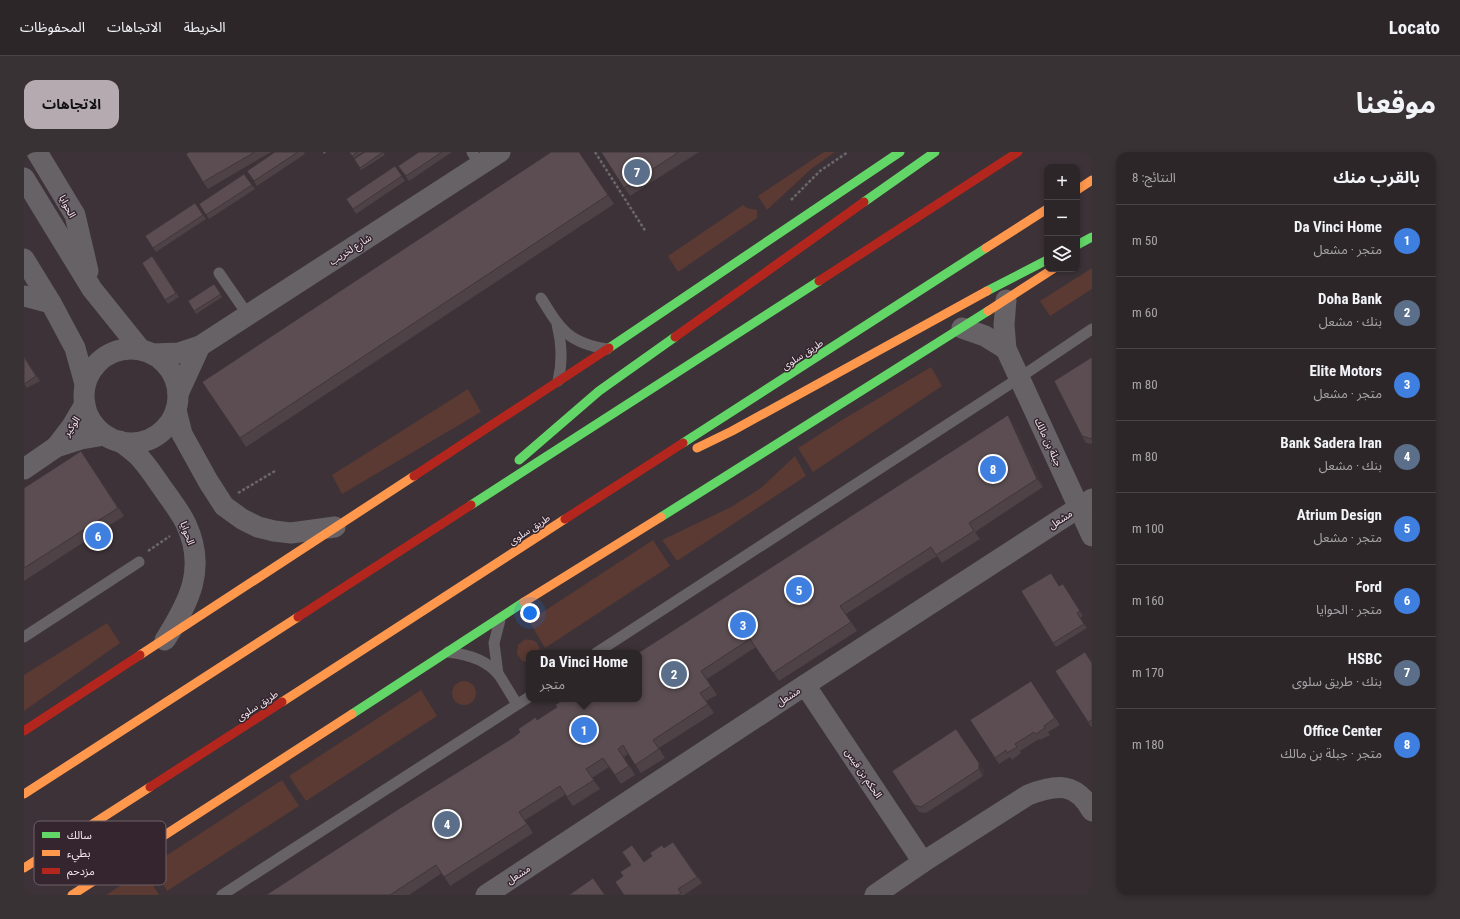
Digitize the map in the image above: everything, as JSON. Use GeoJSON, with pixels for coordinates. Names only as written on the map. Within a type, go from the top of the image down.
{"type":"FeatureCollection","features":[{"type":"Feature","properties":{"kind":"main road"},"geometry":{"type":"LineString","coordinates":[[24,731],[557,383],[900,152]]}},
{"type":"Feature","properties":{"kind":"main road"},"geometry":{"type":"LineString","coordinates":[[456,514],[599,391],[935,152]]}},
{"type":"Feature","properties":{"kind":"main road"},"geometry":{"type":"LineString","coordinates":[[24,794],[1018,152]]}},
{"type":"Feature","properties":{"kind":"main road"},"geometry":{"type":"LineString","coordinates":[[1080,188],[1092,180]]}},
{"type":"Feature","properties":{"kind":"main road","name":"طريق سلوى"},"geometry":{"type":"LineString","coordinates":[[97,821],[1044,211]]}},
{"type":"Feature","properties":{"kind":"main road"},"geometry":{"type":"LineString","coordinates":[[1080,243],[1092,237]]}},
{"type":"Feature","properties":{"kind":"main road"},"geometry":{"type":"LineString","coordinates":[[1080,251],[1092,244]]}},
{"type":"Feature","properties":{"kind":"main road"},"geometry":{"type":"LineString","coordinates":[[691,450],[732,431],[957,307],[1044,262]]}},
{"type":"Feature","properties":{"kind":"main road"},"geometry":{"type":"LineString","coordinates":[[166,834],[502,616],[1049,272]]}},
{"type":"Feature","properties":{"kind":"main road"},"geometry":{"type":"LineString","coordinates":[[616,486],[678,457]]}},
{"type":"Feature","properties":{"kind":"main road","name":"طريق سلوى"},"geometry":{"type":"LineString","coordinates":[[24,868],[34,862]]}},
{"type":"Feature","properties":{"kind":"main road"},"geometry":{"type":"LineString","coordinates":[[72,895],[87,885]]}},
{"type":"Feature","properties":{"kind":"street","name":"الحوايا"},"geometry":{"type":"LineString","coordinates":[[37,152],[75,215],[92,289]]}},
{"type":"Feature","properties":{"kind":"street","name":"شارع لخريب"},"geometry":{"type":"LineString","coordinates":[[147,352],[179,353],[200,346],[248,315],[476,158],[500,152]]}},
{"type":"Feature","properties":{"kind":"street","name":"الحوايا"},"geometry":{"type":"LineString","coordinates":[[24,178],[92,289],[147,352]]}},
{"type":"Feature","properties":{"kind":"street"},"geometry":{"type":"LineString","coordinates":[[24,259],[76,348],[88,416],[96,427],[113,438],[138,442],[154,437],[168,426],[200,346]]}},
{"type":"Feature","properties":{"kind":"street"},"geometry":{"type":"LineString","coordinates":[[24,296],[51,303]]}},
{"type":"Feature","properties":{"kind":"street","name":"جبلة بن مالك"},"geometry":{"type":"LineString","coordinates":[[1006,300],[1004,325],[1006,349],[1019,378],[1085,503],[1092,536]]}},
{"type":"Feature","properties":{"kind":"street"},"geometry":{"type":"LineString","coordinates":[[962,328],[985,336],[1006,349]]}},
{"type":"Feature","properties":{"kind":"street"},"geometry":{"type":"LineString","coordinates":[[85,394],[90,373],[97,363],[106,356],[123,350],[147,352],[163,361],[171,370],[176,382],[177,402],[182,434],[208,481],[224,506],[242,520],[258,527],[274,531],[291,533],[335,527]]}},
{"type":"Feature","properties":{"kind":"street","name":"الوكير"},"geometry":{"type":"LineString","coordinates":[[56,447],[72,426],[85,394]]}},
{"type":"Feature","properties":{"kind":"street","name":"الحوايا"},"geometry":{"type":"LineString","coordinates":[[113,438],[140,458],[172,501],[186,523],[193,543],[196,559],[190,594],[180,616],[165,640]]}},
{"type":"Feature","properties":{"kind":"street","name":"الوكير"},"geometry":{"type":"LineString","coordinates":[[24,469],[56,447],[81,439],[113,438]]}},
{"type":"Feature","properties":{"kind":"street","name":"مشعل"},"geometry":{"type":"LineString","coordinates":[[497,892],[805,685],[1085,503]]}},
{"type":"Feature","properties":{"kind":"street","name":"الحكم بن قيس"},"geometry":{"type":"LineString","coordinates":[[805,685],[923,862]]}},
{"type":"Feature","properties":{"kind":"street"},"geometry":{"type":"LineString","coordinates":[[875,895],[923,862],[1028,795],[1044,789],[1057,787],[1070,789],[1081,795],[1092,811]]}},
{"type":"Feature","properties":{"kind":"lane"},"geometry":{"type":"LineString","coordinates":[[219,273],[248,315]]}},
{"type":"Feature","properties":{"kind":"lane"},"geometry":{"type":"LineString","coordinates":[[541,298],[557,323],[568,335],[580,342],[594,347],[608,349]]}},
{"type":"Feature","properties":{"kind":"lane"},"geometry":{"type":"LineString","coordinates":[[557,323],[561,339],[562,354],[561,369],[557,383]]}},
{"type":"Feature","properties":{"kind":"lane"},"geometry":{"type":"LineString","coordinates":[[601,650],[1092,329]]}},
{"type":"Feature","properties":{"kind":"lane"},"geometry":{"type":"LineString","coordinates":[[24,637],[139,562]]}},
{"type":"Feature","properties":{"kind":"lane"},"geometry":{"type":"LineString","coordinates":[[498,674],[494,643],[502,616]]}},
{"type":"Feature","properties":{"kind":"lane"},"geometry":{"type":"LineString","coordinates":[[448,652],[471,657],[484,663],[498,674],[517,704]]}},
{"type":"Feature","properties":{"kind":"lane"},"geometry":{"type":"LineString","coordinates":[[222,895],[526,699]]}},
{"type":"Feature","properties":{"kind":"path"},"geometry":{"type":"LineString","coordinates":[[595,152],[646,232]]}},
{"type":"Feature","properties":{"kind":"path"},"geometry":{"type":"LineString","coordinates":[[224,506],[240,492],[275,471]]}},
{"type":"Feature","properties":{"kind":"path"},"geometry":{"type":"LineString","coordinates":[[139,562],[149,550],[169,537],[188,528]]}},
{"type":"Feature","properties":{"kind":"shaded area"},"geometry":{"type":"Polygon","coordinates":[[[824,152],[835,152],[811,169],[767,210],[758,196],[824,152]]]}},
{"type":"Feature","properties":{"kind":"shaded area"},"geometry":{"type":"Polygon","coordinates":[[[743,205],[747,208],[757,210],[757,218],[678,272],[668,256],[743,205]]]}},
{"type":"Feature","properties":{"kind":"shaded area"},"geometry":{"type":"Polygon","coordinates":[[[1092,268],[1092,289],[1050,316],[1040,301],[1092,268]]]}},
{"type":"Feature","properties":{"kind":"shaded area"},"geometry":{"type":"Polygon","coordinates":[[[931,367],[942,386],[813,472],[798,448],[931,367]]]}},
{"type":"Feature","properties":{"kind":"shaded area"},"geometry":{"type":"Polygon","coordinates":[[[468,389],[481,412],[342,494],[332,475],[468,389]]]}},
{"type":"Feature","properties":{"kind":"shaded area"},"geometry":{"type":"Polygon","coordinates":[[[795,456],[806,476],[677,561],[662,540],[731,507],[761,488],[795,456]]]}},
{"type":"Feature","properties":{"kind":"shaded area"},"geometry":{"type":"Polygon","coordinates":[[[653,540],[670,566],[545,648],[529,621],[653,540]]]}},
{"type":"Feature","properties":{"kind":"shaded area"},"geometry":{"type":"Polygon","coordinates":[[[107,623],[120,643],[24,711],[24,675],[107,623]]]}},
{"type":"Feature","properties":{"kind":"shaded area"},"geometry":{"type":"Polygon","coordinates":[[[524,640],[531,640],[538,644],[540,650],[526,650],[526,662],[522,661],[517,654],[518,645],[524,640]]]}},
{"type":"Feature","properties":{"kind":"shaded area"},"geometry":{"type":"Polygon","coordinates":[[[464,681],[472,685],[476,693],[472,701],[464,705],[456,701],[452,693],[456,685],[464,681]]]}},
{"type":"Feature","properties":{"kind":"shaded area"},"geometry":{"type":"Polygon","coordinates":[[[421,690],[437,716],[306,801],[289,776],[421,690]]]}},
{"type":"Feature","properties":{"kind":"shaded area"},"geometry":{"type":"Polygon","coordinates":[[[282,780],[299,806],[167,891],[164,885],[166,885],[166,856],[282,780]]]}},
{"type":"Feature","properties":{"kind":"shaded area"},"geometry":{"type":"Polygon","coordinates":[[[121,885],[153,885],[159,895],[106,895],[121,885]]]}},
{"type":"Feature","properties":{"kind":"building"},"geometry":{"type":"Polygon","coordinates":[[[189,152],[255,152],[203,182],[186,154],[189,152]]]}},
{"type":"Feature","properties":{"kind":"building"},"geometry":{"type":"Polygon","coordinates":[[[275,152],[298,152],[254,181],[247,171],[275,152]]]}},
{"type":"Feature","properties":{"kind":"building"},"geometry":{"type":"Polygon","coordinates":[[[349,152],[358,152],[352,156],[349,152]]]}},
{"type":"Feature","properties":{"kind":"building"},"geometry":{"type":"Polygon","coordinates":[[[365,152],[383,152],[360,168],[354,159],[365,152]]]}},
{"type":"Feature","properties":{"kind":"building"},"geometry":{"type":"Polygon","coordinates":[[[419,152],[442,152],[406,176],[398,166],[419,152]]]}},
{"type":"Feature","properties":{"kind":"building"},"geometry":{"type":"Polygon","coordinates":[[[551,152],[579,152],[608,195],[240,438],[202,382],[551,152]]]}},
{"type":"Feature","properties":{"kind":"building"},"geometry":{"type":"Polygon","coordinates":[[[601,152],[679,152],[624,188],[601,152]]]}},
{"type":"Feature","properties":{"kind":"building"},"geometry":{"type":"Polygon","coordinates":[[[395,166],[402,176],[353,209],[346,199],[395,166]]]}},
{"type":"Feature","properties":{"kind":"building"},"geometry":{"type":"Polygon","coordinates":[[[244,174],[252,185],[206,215],[199,204],[244,174]]]}},
{"type":"Feature","properties":{"kind":"building"},"geometry":{"type":"Polygon","coordinates":[[[195,203],[203,215],[153,248],[145,236],[195,203]]]}},
{"type":"Feature","properties":{"kind":"building"},"geometry":{"type":"Polygon","coordinates":[[[152,256],[176,293],[165,300],[142,263],[152,256]]]}},
{"type":"Feature","properties":{"kind":"building"},"geometry":{"type":"Polygon","coordinates":[[[214,284],[221,294],[194,311],[188,301],[214,284]]]}},
{"type":"Feature","properties":{"kind":"building"},"geometry":{"type":"Polygon","coordinates":[[[24,357],[36,376],[24,384],[24,357]]]}},
{"type":"Feature","properties":{"kind":"building"},"geometry":{"type":"Polygon","coordinates":[[[1092,357],[1092,439],[1082,436],[1054,381],[1092,357]]]}},
{"type":"Feature","properties":{"kind":"building"},"geometry":{"type":"Polygon","coordinates":[[[1008,415],[1037,479],[969,523],[974,531],[936,555],[931,547],[840,606],[851,622],[773,673],[750,639],[701,671],[711,686],[700,693],[708,704],[653,740],[659,749],[635,765],[623,745],[618,749],[629,766],[615,775],[603,758],[586,769],[594,780],[567,797],[560,786],[519,812],[527,824],[444,877],[436,865],[390,895],[266,895],[400,808],[514,737],[520,732],[518,729],[536,717],[537,720],[557,707],[555,705],[560,702],[642,702],[642,650],[1008,415]]]}},
{"type":"Feature","properties":{"kind":"building"},"geometry":{"type":"Polygon","coordinates":[[[81,451],[118,508],[24,568],[24,488],[81,451]]]}},
{"type":"Feature","properties":{"kind":"building"},"geometry":{"type":"Polygon","coordinates":[[[1051,573],[1059,586],[1063,584],[1080,611],[1077,613],[1084,624],[1053,643],[1021,591],[1051,573]]]}},
{"type":"Feature","properties":{"kind":"building"},"geometry":{"type":"Polygon","coordinates":[[[1085,652],[1092,663],[1092,720],[1088,722],[1055,671],[1085,652]]]}},
{"type":"Feature","properties":{"kind":"building"},"geometry":{"type":"Polygon","coordinates":[[[1031,681],[1055,718],[1044,726],[1045,728],[1036,734],[1034,732],[1015,744],[1017,747],[1007,753],[1006,750],[995,758],[970,720],[1031,681]]]}},
{"type":"Feature","properties":{"kind":"building"},"geometry":{"type":"Polygon","coordinates":[[[956,729],[979,763],[979,769],[921,807],[914,805],[892,771],[956,729]]]}},
{"type":"Feature","properties":{"kind":"building"},"geometry":{"type":"Polygon","coordinates":[[[673,842],[697,877],[678,889],[681,893],[678,895],[624,895],[615,882],[623,876],[620,872],[631,865],[622,852],[632,845],[644,862],[652,856],[650,853],[662,845],[664,848],[673,842]]]}},
{"type":"Feature","properties":{"kind":"building"},"geometry":{"type":"Polygon","coordinates":[[[593,878],[605,895],[569,895],[593,878]]]}},
{"type":"Feature","properties":{"kind":"traffic: fast"},"geometry":{"type":"LineString","coordinates":[[609,348],[900,152]]}},
{"type":"Feature","properties":{"kind":"traffic: fast"},"geometry":{"type":"LineString","coordinates":[[864,202],[935,152]]}},
{"type":"Feature","properties":{"kind":"traffic: fast"},"geometry":{"type":"LineString","coordinates":[[1080,243],[1092,237]]}},
{"type":"Feature","properties":{"kind":"traffic: fast"},"geometry":{"type":"LineString","coordinates":[[683,443],[986,248]]}},
{"type":"Feature","properties":{"kind":"traffic: fast"},"geometry":{"type":"LineString","coordinates":[[987,291],[1044,262]]}},
{"type":"Feature","properties":{"kind":"traffic: fast"},"geometry":{"type":"LineString","coordinates":[[471,505],[819,281]]}},
{"type":"Feature","properties":{"kind":"traffic: fast"},"geometry":{"type":"LineString","coordinates":[[661,517],[988,311]]}},
{"type":"Feature","properties":{"kind":"traffic: fast"},"geometry":{"type":"LineString","coordinates":[[519,460],[599,391],[675,337]]}},
{"type":"Feature","properties":{"kind":"traffic: fast"},"geometry":{"type":"LineString","coordinates":[[352,714],[524,602]]}},
{"type":"Feature","properties":{"kind":"traffic: slow"},"geometry":{"type":"LineString","coordinates":[[1080,188],[1092,180]]}},
{"type":"Feature","properties":{"kind":"traffic: slow"},"geometry":{"type":"LineString","coordinates":[[986,248],[1044,211]]}},
{"type":"Feature","properties":{"kind":"traffic: slow"},"geometry":{"type":"LineString","coordinates":[[988,311],[1048,272]]}},
{"type":"Feature","properties":{"kind":"traffic: slow"},"geometry":{"type":"LineString","coordinates":[[697,448],[732,431],[987,291]]}},
{"type":"Feature","properties":{"kind":"traffic: slow"},"geometry":{"type":"LineString","coordinates":[[140,655],[414,476]]}},
{"type":"Feature","properties":{"kind":"traffic: slow"},"geometry":{"type":"LineString","coordinates":[[524,602],[661,517]]}},
{"type":"Feature","properties":{"kind":"traffic: slow"},"geometry":{"type":"LineString","coordinates":[[282,702],[565,519]]}},
{"type":"Feature","properties":{"kind":"traffic: slow"},"geometry":{"type":"LineString","coordinates":[[24,794],[298,617]]}},
{"type":"Feature","properties":{"kind":"traffic: slow"},"geometry":{"type":"LineString","coordinates":[[166,834],[352,714]]}},
{"type":"Feature","properties":{"kind":"traffic: slow"},"geometry":{"type":"LineString","coordinates":[[97,821],[150,787]]}},
{"type":"Feature","properties":{"kind":"traffic: slow"},"geometry":{"type":"LineString","coordinates":[[24,868],[34,862]]}},
{"type":"Feature","properties":{"kind":"traffic: slow"},"geometry":{"type":"LineString","coordinates":[[72,895],[87,885]]}},
{"type":"Feature","properties":{"kind":"traffic: jam"},"geometry":{"type":"LineString","coordinates":[[819,281],[1018,152]]}},
{"type":"Feature","properties":{"kind":"traffic: jam"},"geometry":{"type":"LineString","coordinates":[[675,337],[864,202]]}},
{"type":"Feature","properties":{"kind":"traffic: jam"},"geometry":{"type":"LineString","coordinates":[[414,476],[609,348]]}},
{"type":"Feature","properties":{"kind":"traffic: jam"},"geometry":{"type":"LineString","coordinates":[[565,519],[683,443]]}},
{"type":"Feature","properties":{"kind":"traffic: jam"},"geometry":{"type":"LineString","coordinates":[[298,617],[471,505]]}},
{"type":"Feature","properties":{"kind":"traffic: jam"},"geometry":{"type":"LineString","coordinates":[[24,731],[140,655]]}},
{"type":"Feature","properties":{"kind":"traffic: jam"},"geometry":{"type":"LineString","coordinates":[[150,787],[282,702]]}},
{"type":"Feature","properties":{"kind":"place","name":"HSBC"},"geometry":{"type":"Point","coordinates":[637,172]}},
{"type":"Feature","properties":{"kind":"place","name":"Office Center"},"geometry":{"type":"Point","coordinates":[993,469]}},
{"type":"Feature","properties":{"kind":"place","name":"Ford"},"geometry":{"type":"Point","coordinates":[98,536]}},
{"type":"Feature","properties":{"kind":"place","name":"Atrium Design"},"geometry":{"type":"Point","coordinates":[799,590]}},
{"type":"Feature","properties":{"kind":"place","name":"Elite Motors"},"geometry":{"type":"Point","coordinates":[743,625]}},
{"type":"Feature","properties":{"kind":"place","name":"Doha Bank"},"geometry":{"type":"Point","coordinates":[674,674]}},
{"type":"Feature","properties":{"kind":"place","name":"Da Vinci Home"},"geometry":{"type":"Point","coordinates":[584,730]}},
{"type":"Feature","properties":{"kind":"place","name":"Bank Sadera Iran"},"geometry":{"type":"Point","coordinates":[447,824]}}]}
